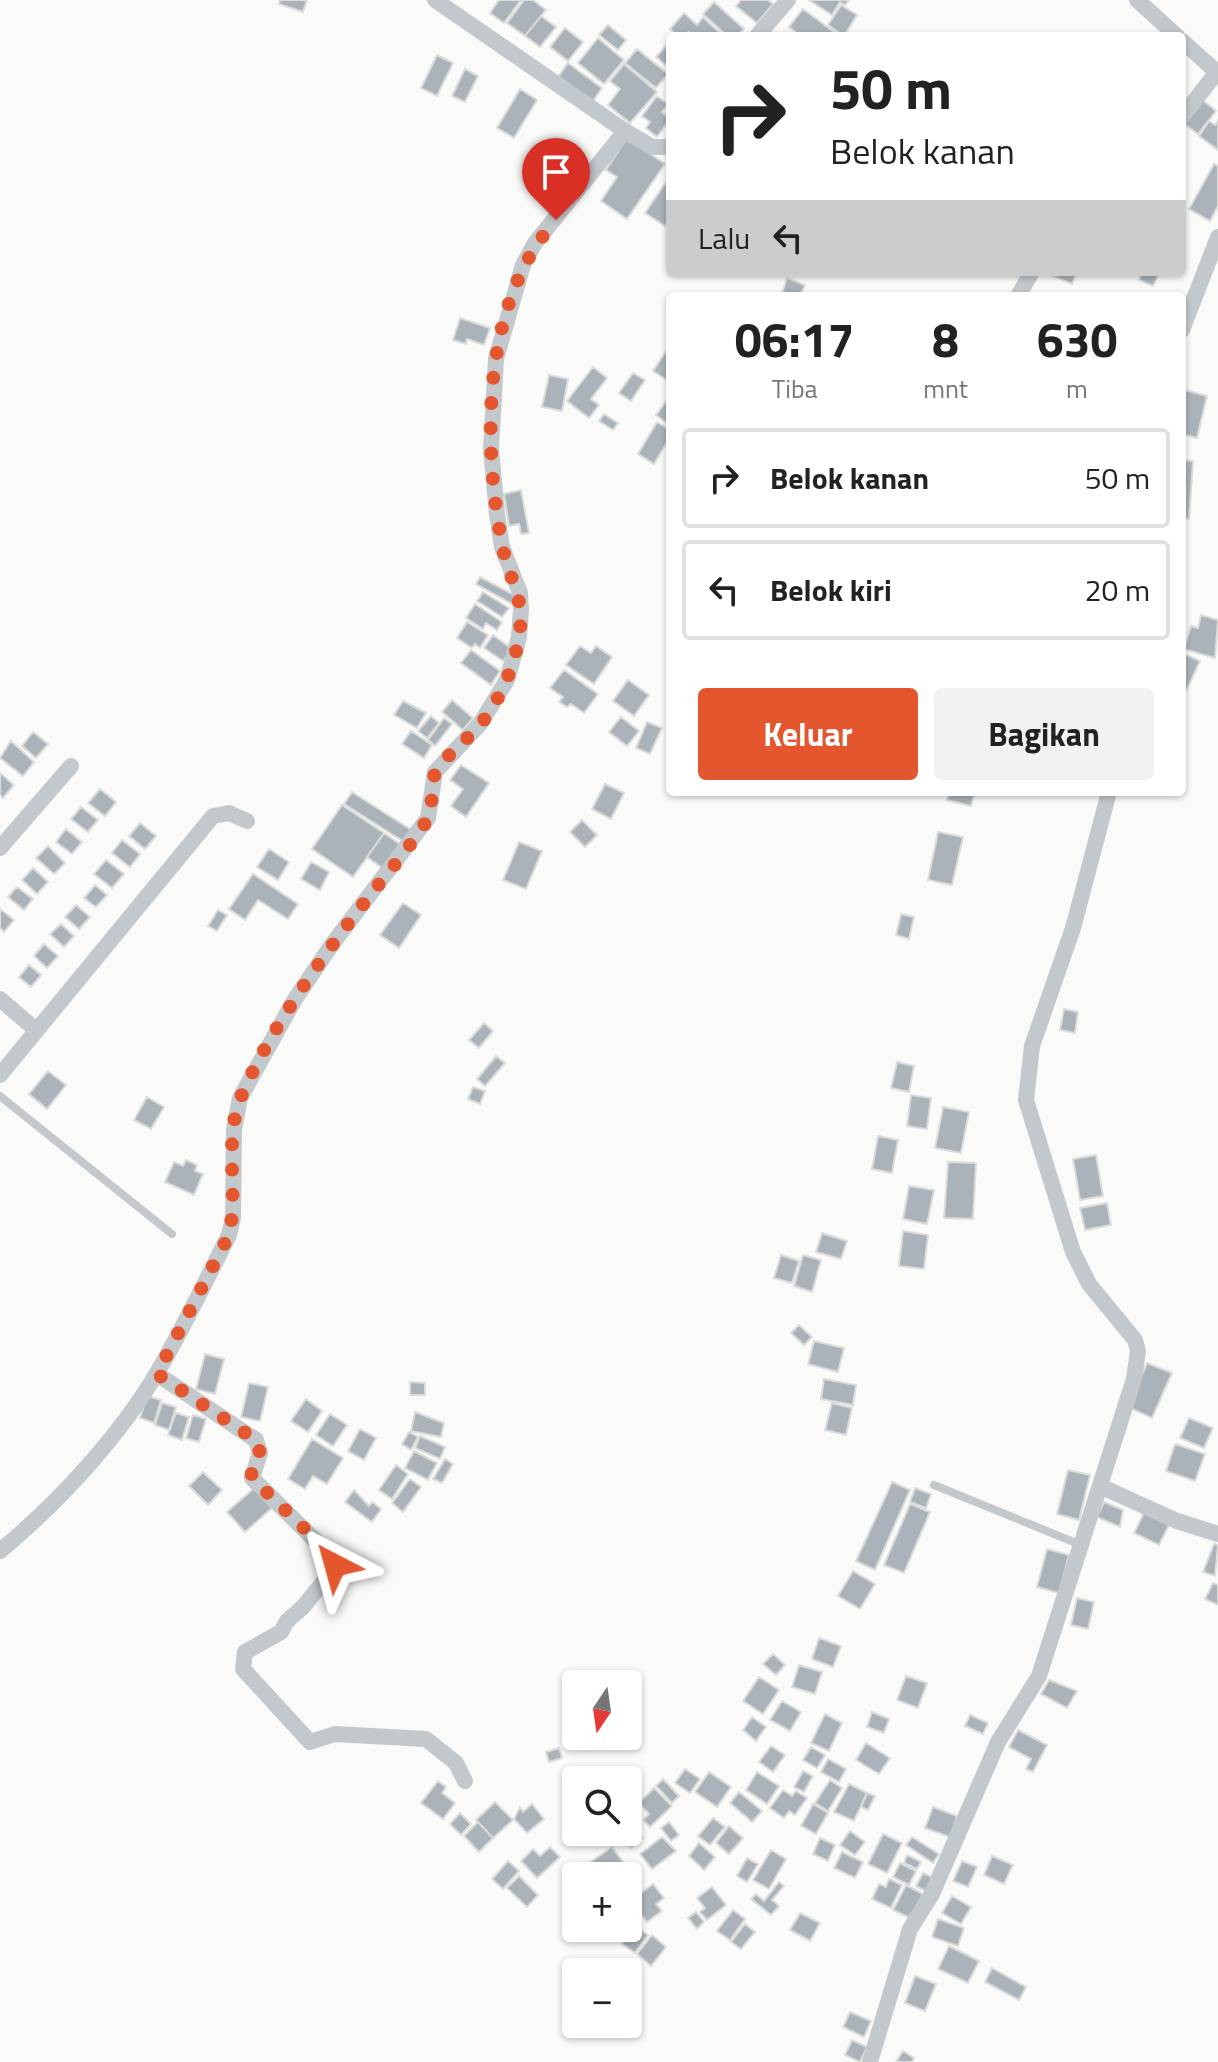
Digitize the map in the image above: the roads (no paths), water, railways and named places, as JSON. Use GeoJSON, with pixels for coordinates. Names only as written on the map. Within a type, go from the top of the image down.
{"type":"FeatureCollection","features":[{"type":"Feature","properties":{"kind":"street"},"geometry":{"type":"LineString","coordinates":[[435,0],[459,6],[625,131],[652,147],[666,147]]}},
{"type":"Feature","properties":{"kind":"street"},"geometry":{"type":"LineString","coordinates":[[760,32],[788,0]]}},
{"type":"Feature","properties":{"kind":"street"},"geometry":{"type":"LineString","coordinates":[[1137,0],[1173,32]]}},
{"type":"Feature","properties":{"kind":"street"},"geometry":{"type":"LineString","coordinates":[[1186,45],[1217,73],[1186,112]]}},
{"type":"Feature","properties":{"kind":"street"},"geometry":{"type":"LineString","coordinates":[[0,1551],[38,1519],[92,1460],[157,1374],[229,1235],[233,1218],[234,1129],[240,1098],[318,966],[428,818],[435,772],[480,724],[507,680],[519,637],[521,610],[520,593],[502,547],[497,514],[491,449],[496,359],[523,265],[535,243],[625,131]]}},
{"type":"Feature","properties":{"kind":"street"},"geometry":{"type":"LineString","coordinates":[[1186,320],[1218,237]]}},
{"type":"Feature","properties":{"kind":"street"},"geometry":{"type":"LineString","coordinates":[[0,848],[71,766]]}},
{"type":"Feature","properties":{"kind":"street"},"geometry":{"type":"LineString","coordinates":[[870,2062],[903,1945],[932,1894],[998,1742],[1039,1676],[1134,1379],[1138,1351],[1127,1329],[1089,1284],[1073,1252],[1026,1100],[1032,1046],[1073,928],[1108,796]]}},
{"type":"Feature","properties":{"kind":"street"},"geometry":{"type":"LineString","coordinates":[[0,1075],[213,816],[229,813],[247,821]]}},
{"type":"Feature","properties":{"kind":"street"},"geometry":{"type":"LineString","coordinates":[[0,999],[36,1030]]}},
{"type":"Feature","properties":{"kind":"street"},"geometry":{"type":"LineString","coordinates":[[157,1374],[256,1440],[260,1453],[251,1470],[252,1478],[336,1561],[333,1570],[303,1607],[287,1621],[281,1632],[245,1652],[243,1669],[310,1742],[335,1734],[426,1739],[456,1763],[465,1781]]}},
{"type":"Feature","properties":{"kind":"street"},"geometry":{"type":"LineString","coordinates":[[1100,1486],[1177,1521],[1218,1534]]}},
{"type":"Feature","properties":{"kind":"lane"},"geometry":{"type":"LineString","coordinates":[[0,1096],[172,1234]]}},
{"type":"Feature","properties":{"kind":"lane"},"geometry":{"type":"LineString","coordinates":[[934,1485],[1081,1545]]}}]}
